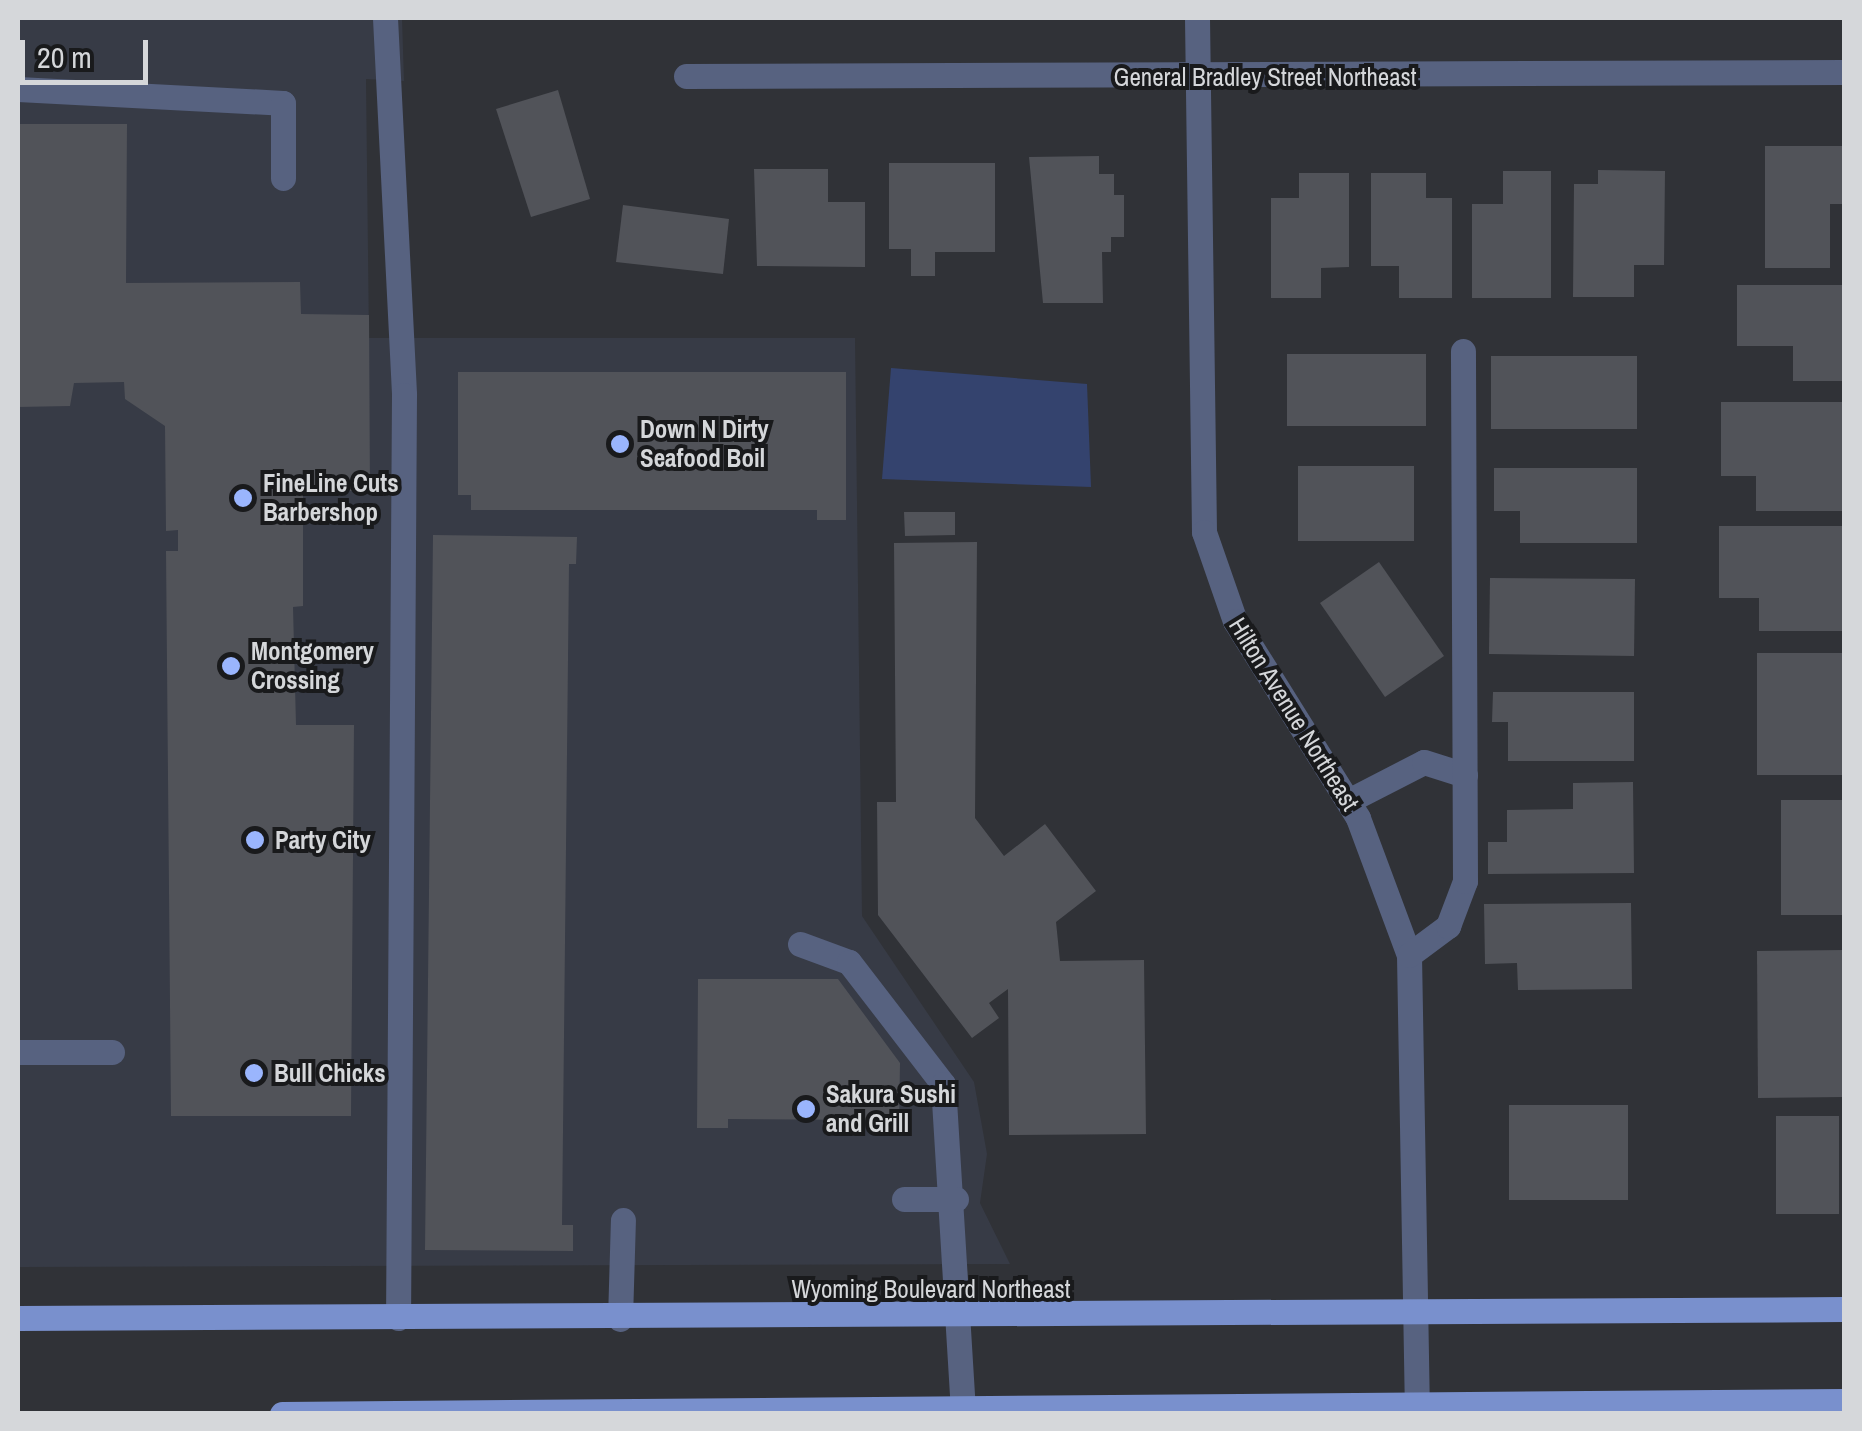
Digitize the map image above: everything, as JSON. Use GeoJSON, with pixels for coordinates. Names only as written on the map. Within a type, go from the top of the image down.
{"type":"FeatureCollection","features":[{"type":"Feature","properties":{"kind":"main road","name":"Wyoming Boulevard Northeast"},"geometry":{"type":"LineString","coordinates":[[18,1318],[963,1320],[1844,1309]]}},
{"type":"Feature","properties":{"kind":"main road"},"geometry":{"type":"LineString","coordinates":[[282,1414],[1312,1410],[1844,1401]]}},
{"type":"Feature","properties":{"kind":"street"},"geometry":{"type":"LineString","coordinates":[[385,18],[404,394],[398,1318]]}},
{"type":"Feature","properties":{"kind":"street","name":"Hilton Avenue Northeast"},"geometry":{"type":"LineString","coordinates":[[1198,18],[1204,532],[1235,621],[1348,802],[1409,955],[1417,1406]]}},
{"type":"Feature","properties":{"kind":"street","name":"General Bradley Street Northeast"},"geometry":{"type":"LineString","coordinates":[[686,76],[1197,79],[1844,72]]}},
{"type":"Feature","properties":{"kind":"street"},"geometry":{"type":"LineString","coordinates":[[18,89],[284,102],[283,178]]}},
{"type":"Feature","properties":{"kind":"street"},"geometry":{"type":"LineString","coordinates":[[1409,955],[1457,912],[1465,775],[1463,352]]}},
{"type":"Feature","properties":{"kind":"street"},"geometry":{"type":"LineString","coordinates":[[1348,802],[1424,762],[1465,775]]}},
{"type":"Feature","properties":{"kind":"street"},"geometry":{"type":"LineString","coordinates":[[800,944],[849,962],[943,1084],[956,1199],[963,1410]]}},
{"type":"Feature","properties":{"kind":"street"},"geometry":{"type":"LineString","coordinates":[[18,1052],[112,1052]]}},
{"type":"Feature","properties":{"kind":"street"},"geometry":{"type":"LineString","coordinates":[[904,1199],[956,1199]]}},
{"type":"Feature","properties":{"kind":"street"},"geometry":{"type":"LineString","coordinates":[[620,1319],[622,1220]]}},
{"type":"Feature","properties":{"kind":"shaded area"},"geometry":{"type":"Polygon","coordinates":[[[18,18],[402,18],[404,81],[366,79],[369,338],[855,338],[862,916],[974,1082],[987,1154],[980,1203],[1010,1264],[18,1267],[18,18]]]}},
{"type":"Feature","properties":{"kind":"shaded area"},"geometry":{"type":"Polygon","coordinates":[[[891,368],[1087,384],[1091,487],[882,479],[891,368]]]}},
{"type":"Feature","properties":{"kind":"building"},"geometry":{"type":"Polygon","coordinates":[[[558,90],[590,199],[531,217],[496,109],[558,90]]]}},
{"type":"Feature","properties":{"kind":"building","name":"Montgomery Crossing"},"geometry":{"type":"Polygon","coordinates":[[[18,124],[127,124],[126,283],[300,282],[301,314],[369,315],[370,491],[303,491],[303,606],[293,607],[296,725],[354,725],[351,1116],[171,1116],[166,551],[178,551],[178,530],[166,531],[165,426],[125,399],[124,382],[74,383],[70,406],[18,407],[18,124]]]}},
{"type":"Feature","properties":{"kind":"building"},"geometry":{"type":"Polygon","coordinates":[[[1765,146],[1844,146],[1844,204],[1830,204],[1830,268],[1765,268],[1765,146]]]}},
{"type":"Feature","properties":{"kind":"building"},"geometry":{"type":"Polygon","coordinates":[[[1099,156],[1099,174],[1114,174],[1114,195],[1124,195],[1124,237],[1111,237],[1111,252],[1102,252],[1103,303],[1043,303],[1029,157],[1099,156]]]}},
{"type":"Feature","properties":{"kind":"building"},"geometry":{"type":"Polygon","coordinates":[[[889,163],[995,163],[995,252],[935,252],[935,276],[911,276],[911,249],[889,249],[889,163]]]}},
{"type":"Feature","properties":{"kind":"building"},"geometry":{"type":"Polygon","coordinates":[[[754,169],[828,169],[828,202],[865,202],[865,267],[757,266],[754,169]]]}},
{"type":"Feature","properties":{"kind":"building"},"geometry":{"type":"Polygon","coordinates":[[[1598,170],[1665,171],[1664,265],[1634,265],[1634,297],[1573,297],[1574,184],[1598,184],[1598,170]]]}},
{"type":"Feature","properties":{"kind":"building"},"geometry":{"type":"Polygon","coordinates":[[[1503,171],[1551,171],[1551,298],[1472,298],[1472,204],[1503,204],[1503,171]]]}},
{"type":"Feature","properties":{"kind":"building"},"geometry":{"type":"Polygon","coordinates":[[[1299,173],[1349,173],[1349,267],[1321,268],[1321,298],[1271,298],[1271,198],[1299,198],[1299,173]]]}},
{"type":"Feature","properties":{"kind":"building"},"geometry":{"type":"Polygon","coordinates":[[[1371,173],[1426,173],[1426,198],[1452,198],[1452,298],[1399,298],[1399,266],[1371,266],[1371,173]]]}},
{"type":"Feature","properties":{"kind":"building"},"geometry":{"type":"Polygon","coordinates":[[[623,205],[729,219],[723,274],[616,262],[623,205]]]}},
{"type":"Feature","properties":{"kind":"building"},"geometry":{"type":"Polygon","coordinates":[[[1737,285],[1844,285],[1844,381],[1793,381],[1793,346],[1737,346],[1737,285]]]}},
{"type":"Feature","properties":{"kind":"building"},"geometry":{"type":"Polygon","coordinates":[[[1287,354],[1426,354],[1426,426],[1287,426],[1287,354]]]}},
{"type":"Feature","properties":{"kind":"building"},"geometry":{"type":"Polygon","coordinates":[[[1491,356],[1637,356],[1637,429],[1491,429],[1491,356]]]}},
{"type":"Feature","properties":{"kind":"building"},"geometry":{"type":"Polygon","coordinates":[[[458,372],[846,372],[846,520],[817,520],[817,510],[471,510],[471,495],[458,495],[458,372]]]}},
{"type":"Feature","properties":{"kind":"building"},"geometry":{"type":"Polygon","coordinates":[[[1721,402],[1844,402],[1844,511],[1756,511],[1756,476],[1721,476],[1721,402]]]}},
{"type":"Feature","properties":{"kind":"building"},"geometry":{"type":"Polygon","coordinates":[[[1298,466],[1414,466],[1414,541],[1298,541],[1298,466]]]}},
{"type":"Feature","properties":{"kind":"building"},"geometry":{"type":"Polygon","coordinates":[[[1494,468],[1637,468],[1637,543],[1520,543],[1520,511],[1494,511],[1494,468]]]}},
{"type":"Feature","properties":{"kind":"building"},"geometry":{"type":"Polygon","coordinates":[[[904,512],[955,512],[955,535],[905,536],[904,512]]]}},
{"type":"Feature","properties":{"kind":"building"},"geometry":{"type":"Polygon","coordinates":[[[1719,526],[1844,526],[1844,631],[1759,631],[1759,598],[1719,598],[1719,526]]]}},
{"type":"Feature","properties":{"kind":"building"},"geometry":{"type":"Polygon","coordinates":[[[433,535],[577,537],[576,564],[569,564],[562,1225],[573,1225],[573,1251],[425,1250],[433,535]]]}},
{"type":"Feature","properties":{"kind":"building"},"geometry":{"type":"Polygon","coordinates":[[[977,542],[975,818],[1004,856],[1045,824],[1096,891],[1056,922],[1060,961],[1144,960],[1146,1134],[1009,1135],[1008,989],[989,1003],[999,1018],[972,1038],[878,915],[877,802],[896,802],[894,543],[977,542]]]}},
{"type":"Feature","properties":{"kind":"building"},"geometry":{"type":"Polygon","coordinates":[[[1379,562],[1444,656],[1385,697],[1320,603],[1379,562]]]}},
{"type":"Feature","properties":{"kind":"building"},"geometry":{"type":"Polygon","coordinates":[[[1490,578],[1635,579],[1634,656],[1489,654],[1490,578]]]}},
{"type":"Feature","properties":{"kind":"building"},"geometry":{"type":"Polygon","coordinates":[[[1757,653],[1844,653],[1844,775],[1757,775],[1757,653]]]}},
{"type":"Feature","properties":{"kind":"building"},"geometry":{"type":"Polygon","coordinates":[[[1493,692],[1634,692],[1634,761],[1508,761],[1508,722],[1492,722],[1493,692]]]}},
{"type":"Feature","properties":{"kind":"building"},"geometry":{"type":"Polygon","coordinates":[[[1633,782],[1634,873],[1488,874],[1488,842],[1507,842],[1507,810],[1573,809],[1573,783],[1633,782]]]}},
{"type":"Feature","properties":{"kind":"building"},"geometry":{"type":"Polygon","coordinates":[[[1781,800],[1844,800],[1844,915],[1781,915],[1781,800]]]}},
{"type":"Feature","properties":{"kind":"building"},"geometry":{"type":"Polygon","coordinates":[[[1631,903],[1632,989],[1518,990],[1517,963],[1485,964],[1484,904],[1631,903]]]}},
{"type":"Feature","properties":{"kind":"building"},"geometry":{"type":"Polygon","coordinates":[[[1844,950],[1844,1097],[1758,1098],[1757,951],[1844,950]]]}},
{"type":"Feature","properties":{"kind":"building"},"geometry":{"type":"Polygon","coordinates":[[[698,979],[838,979],[900,1063],[899,1128],[869,1128],[869,1120],[728,1119],[728,1128],[697,1128],[698,979]]]}},
{"type":"Feature","properties":{"kind":"building"},"geometry":{"type":"Polygon","coordinates":[[[1509,1105],[1628,1105],[1628,1200],[1509,1200],[1509,1105]]]}},
{"type":"Feature","properties":{"kind":"building"},"geometry":{"type":"Polygon","coordinates":[[[1776,1116],[1839,1116],[1839,1214],[1776,1214],[1776,1116]]]}},
{"type":"Feature","properties":{"kind":"place","name":"Down N Dirty Seafood Boil"},"geometry":{"type":"Point","coordinates":[620,444]}},
{"type":"Feature","properties":{"kind":"place","name":"FineLine Cuts Barbershop"},"geometry":{"type":"Point","coordinates":[243,498]}},
{"type":"Feature","properties":{"kind":"place","name":"Montgomery Crossing"},"geometry":{"type":"Point","coordinates":[231,666]}},
{"type":"Feature","properties":{"kind":"place","name":"Party City"},"geometry":{"type":"Point","coordinates":[255,840]}},
{"type":"Feature","properties":{"kind":"place","name":"Bull Chicks"},"geometry":{"type":"Point","coordinates":[254,1073]}},
{"type":"Feature","properties":{"kind":"place","name":"Sakura Sushi and Grill"},"geometry":{"type":"Point","coordinates":[806,1109]}}]}
